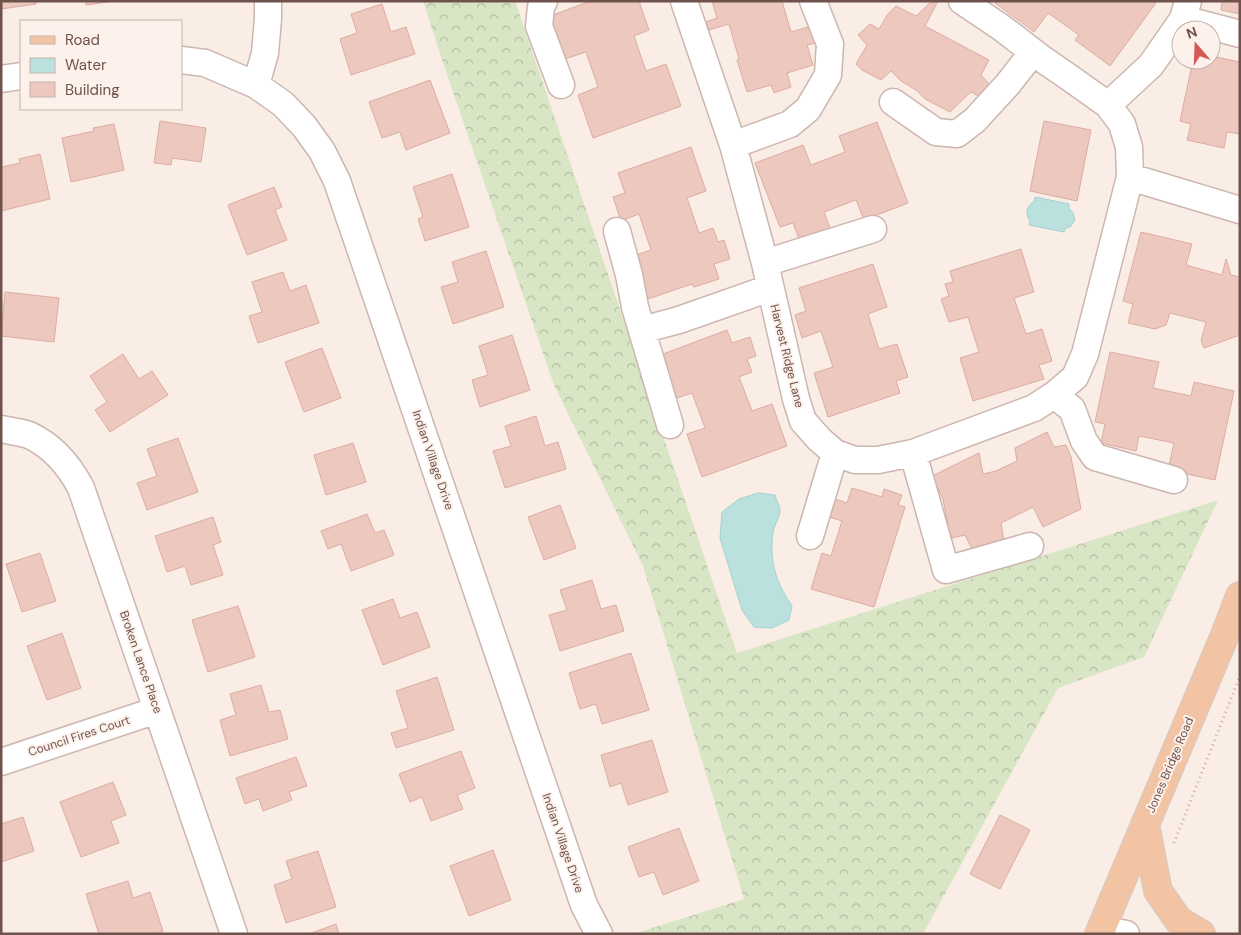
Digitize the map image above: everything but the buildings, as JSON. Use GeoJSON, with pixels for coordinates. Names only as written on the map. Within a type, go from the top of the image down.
{"type":"FeatureCollection","features":[{"type":"Feature","properties":{"kind":"main road","name":"Jones Bridge Road"},"geometry":{"type":"LineString","coordinates":[[1109,932],[1145,824],[1240,596]]}},
{"type":"Feature","properties":{"kind":"main road"},"geometry":{"type":"LineString","coordinates":[[1145,824],[1158,891],[1179,921],[1201,934]]}},
{"type":"Feature","properties":{"kind":"street"},"geometry":{"type":"LineString","coordinates":[[256,85],[264,52],[268,1]]}},
{"type":"Feature","properties":{"kind":"street"},"geometry":{"type":"LineString","coordinates":[[544,1],[541,8],[539,26],[561,85]]}},
{"type":"Feature","properties":{"kind":"street","name":"Harvest Ridge Lane"},"geometry":{"type":"LineString","coordinates":[[684,1],[733,145],[803,421],[819,440],[835,453],[855,460],[878,460],[913,453],[1034,408],[1075,378],[1086,354],[1130,177],[1129,147],[1122,124],[1108,105],[962,1]]}},
{"type":"Feature","properties":{"kind":"street"},"geometry":{"type":"LineString","coordinates":[[733,145],[790,124],[808,109],[828,75],[830,44],[813,1]]}},
{"type":"Feature","properties":{"kind":"street"},"geometry":{"type":"LineString","coordinates":[[1108,105],[1151,65],[1185,10],[1240,34]]}},
{"type":"Feature","properties":{"kind":"street"},"geometry":{"type":"LineString","coordinates":[[893,102],[936,132],[957,134],[975,120],[1008,84],[1033,52]]}},
{"type":"Feature","properties":{"kind":"street","name":"Indian Village Drive"},"geometry":{"type":"LineString","coordinates":[[182,60],[205,64],[256,85],[283,104],[304,126],[322,151],[337,181],[584,906],[599,934]]}},
{"type":"Feature","properties":{"kind":"street"},"geometry":{"type":"LineString","coordinates":[[1,79],[20,76]]}},
{"type":"Feature","properties":{"kind":"street"},"geometry":{"type":"LineString","coordinates":[[1130,177],[1240,210]]}},
{"type":"Feature","properties":{"kind":"street"},"geometry":{"type":"LineString","coordinates":[[764,263],[873,229]]}},
{"type":"Feature","properties":{"kind":"street"},"geometry":{"type":"LineString","coordinates":[[617,231],[629,275],[635,307],[670,424]]}},
{"type":"Feature","properties":{"kind":"street"},"geometry":{"type":"LineString","coordinates":[[642,330],[679,320],[770,288]]}},
{"type":"Feature","properties":{"kind":"street"},"geometry":{"type":"LineString","coordinates":[[1054,395],[1072,409],[1084,441],[1095,457],[1174,480]]}},
{"type":"Feature","properties":{"kind":"street","name":"Broken Lance Place"},"geometry":{"type":"LineString","coordinates":[[1,429],[28,435],[53,450],[72,472],[81,488],[234,934]]}},
{"type":"Feature","properties":{"kind":"street"},"geometry":{"type":"LineString","coordinates":[[810,536],[835,453]]}},
{"type":"Feature","properties":{"kind":"street"},"geometry":{"type":"LineString","coordinates":[[913,453],[946,570],[1030,546]]}},
{"type":"Feature","properties":{"kind":"street","name":"Council Fires Court"},"geometry":{"type":"LineString","coordinates":[[1,762],[157,710]]}},
{"type":"Feature","properties":{"kind":"path"},"geometry":{"type":"LineString","coordinates":[[1171,852],[1240,676]]}},
{"type":"Feature","properties":{"kind":"green space"},"geometry":{"type":"Polygon","coordinates":[[[423,1],[515,1],[737,653],[1218,500],[1144,657],[1058,688],[923,934],[633,934],[744,899],[643,566],[554,385],[423,1]]]}},
{"type":"Feature","properties":{"kind":"water"},"geometry":{"type":"Polygon","coordinates":[[[1035,197],[1069,204],[1075,220],[1071,226],[1065,229],[1064,232],[1029,225],[1030,221],[1027,210],[1035,197]]]}},
{"type":"Feature","properties":{"kind":"water"},"geometry":{"type":"Polygon","coordinates":[[[758,493],[775,495],[780,510],[773,533],[773,562],[778,580],[792,606],[789,620],[772,628],[754,627],[742,610],[720,538],[722,512],[739,499],[758,493]]]}}]}
